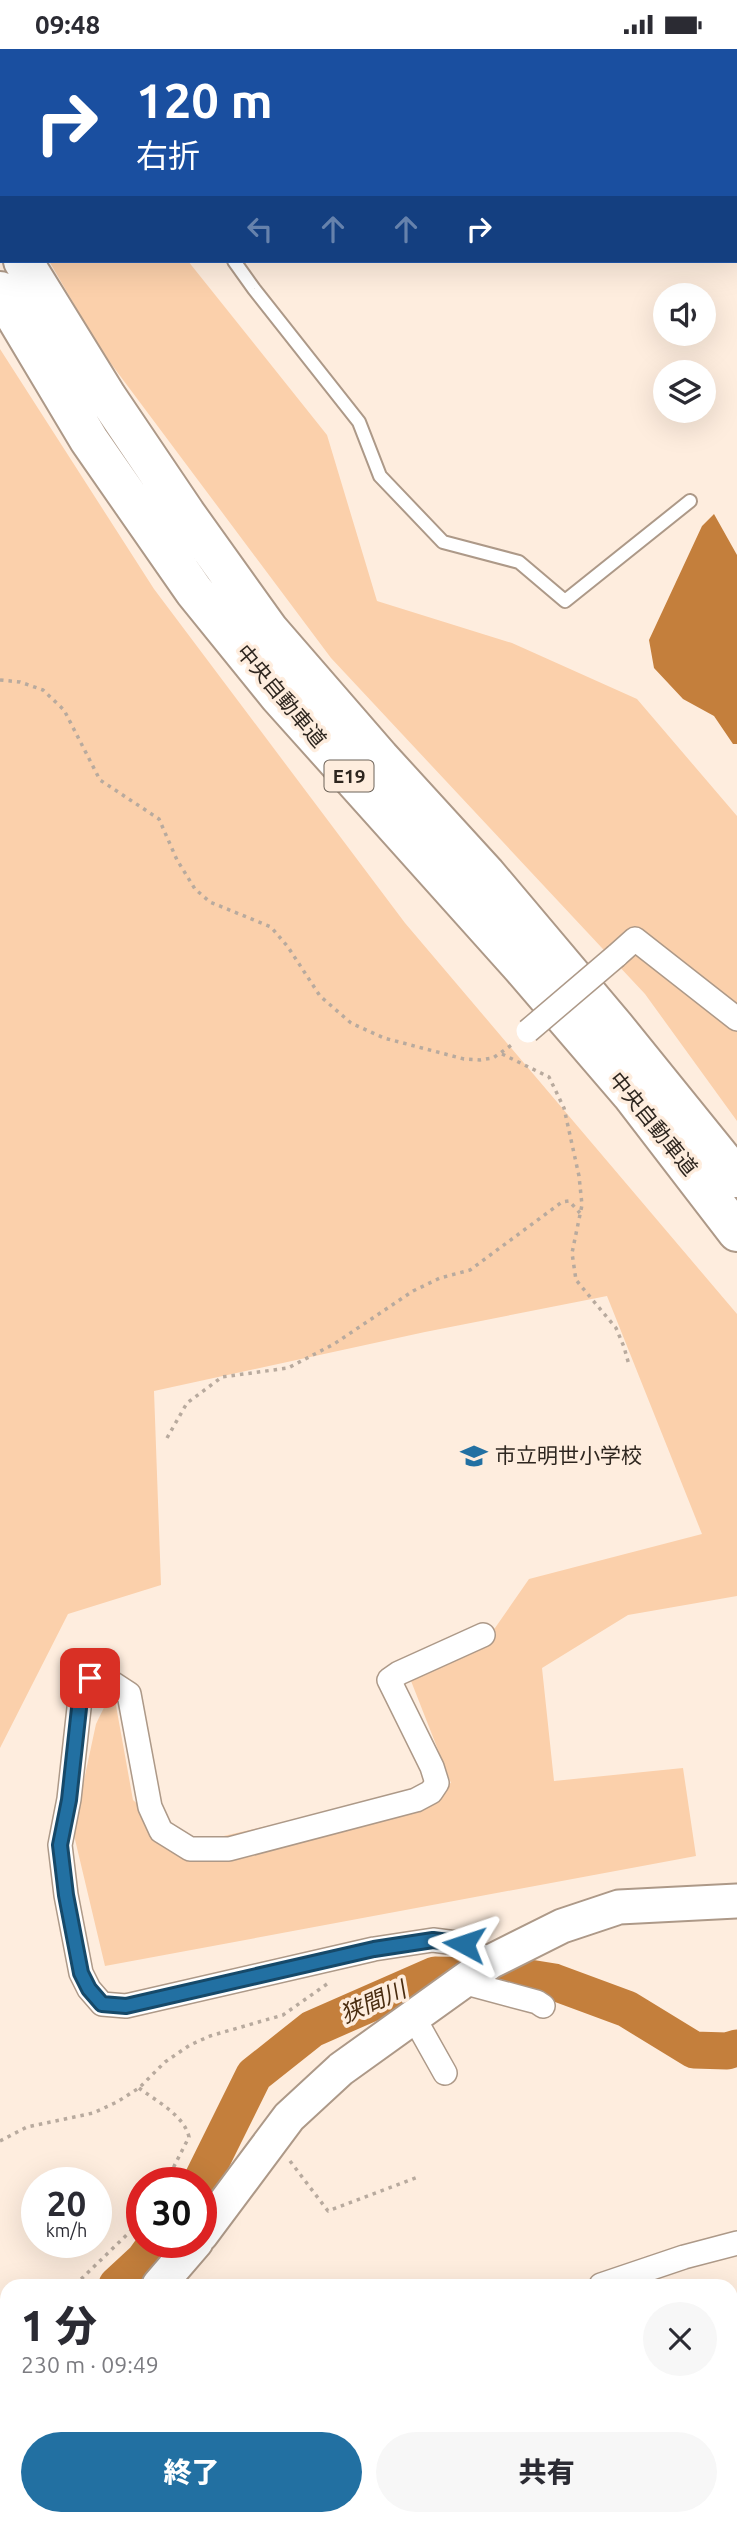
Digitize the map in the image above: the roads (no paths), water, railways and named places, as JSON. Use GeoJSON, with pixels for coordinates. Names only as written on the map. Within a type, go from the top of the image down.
{"type":"FeatureCollection","features":[{"type":"Feature","properties":{"kind":"highway","name":"中央自動車道"},"geometry":{"type":"LineString","coordinates":[[24,263],[186,514],[269,630],[503,895],[615,1027],[737,1178]]}},
{"type":"Feature","properties":{"kind":"highway","name":"中央自動車道"},"geometry":{"type":"LineString","coordinates":[[0,291],[89,440],[194,591],[279,696],[521,966],[631,1094],[737,1232]]}},
{"type":"Feature","properties":{"kind":"highway"},"geometry":{"type":"LineString","coordinates":[[695,1177],[697,1202],[737,1259]]}},
{"type":"Feature","properties":{"kind":"street"},"geometry":{"type":"LineString","coordinates":[[528,1031],[635,939],[737,1019]]}},
{"type":"Feature","properties":{"kind":"street"},"geometry":{"type":"LineString","coordinates":[[483,1635],[389,1680],[432,1767],[437,1783],[431,1792],[416,1800],[229,1849],[190,1849],[161,1831],[150,1807],[129,1694],[106,1679],[90,1678],[81,1690],[69,1800],[60,1845],[66,1895],[81,1973],[89,1989],[102,2004],[126,2006],[374,1949],[433,1940],[464,1944],[490,1962]]}},
{"type":"Feature","properties":{"kind":"street"},"geometry":{"type":"LineString","coordinates":[[217,2214],[289,2117],[341,2069],[490,1962],[562,1926],[619,1907],[737,1901]]}},
{"type":"Feature","properties":{"kind":"street"},"geometry":{"type":"LineString","coordinates":[[462,1982],[543,2005]]}},
{"type":"Feature","properties":{"kind":"street"},"geometry":{"type":"LineString","coordinates":[[419,2012],[445,2073]]}},
{"type":"Feature","properties":{"kind":"street"},"geometry":{"type":"LineString","coordinates":[[619,2279],[737,2243]]}},
{"type":"Feature","properties":{"kind":"street"},"geometry":{"type":"LineString","coordinates":[[164,2279],[182,2258]]}},
{"type":"Feature","properties":{"kind":"lane"},"geometry":{"type":"LineString","coordinates":[[235,263],[359,422],[380,476],[443,542],[519,562],[565,601],[690,501]]}},
{"type":"Feature","properties":{"kind":"waterway","name":"狭間川"},"geometry":{"type":"LineString","coordinates":[[208,2167],[254,2075],[312,2029],[435,1975],[523,1977],[554,1982],[627,2009],[694,2050],[727,2051],[737,2048]]}},
{"type":"Feature","properties":{"kind":"waterway","name":"狭間川"},"geometry":{"type":"LineString","coordinates":[[123,2279],[145,2258]]}},
{"type":"Feature","properties":{"kind":"place","name":"市立明世小学校"},"geometry":{"type":"Point","coordinates":[474,1456]}}]}
